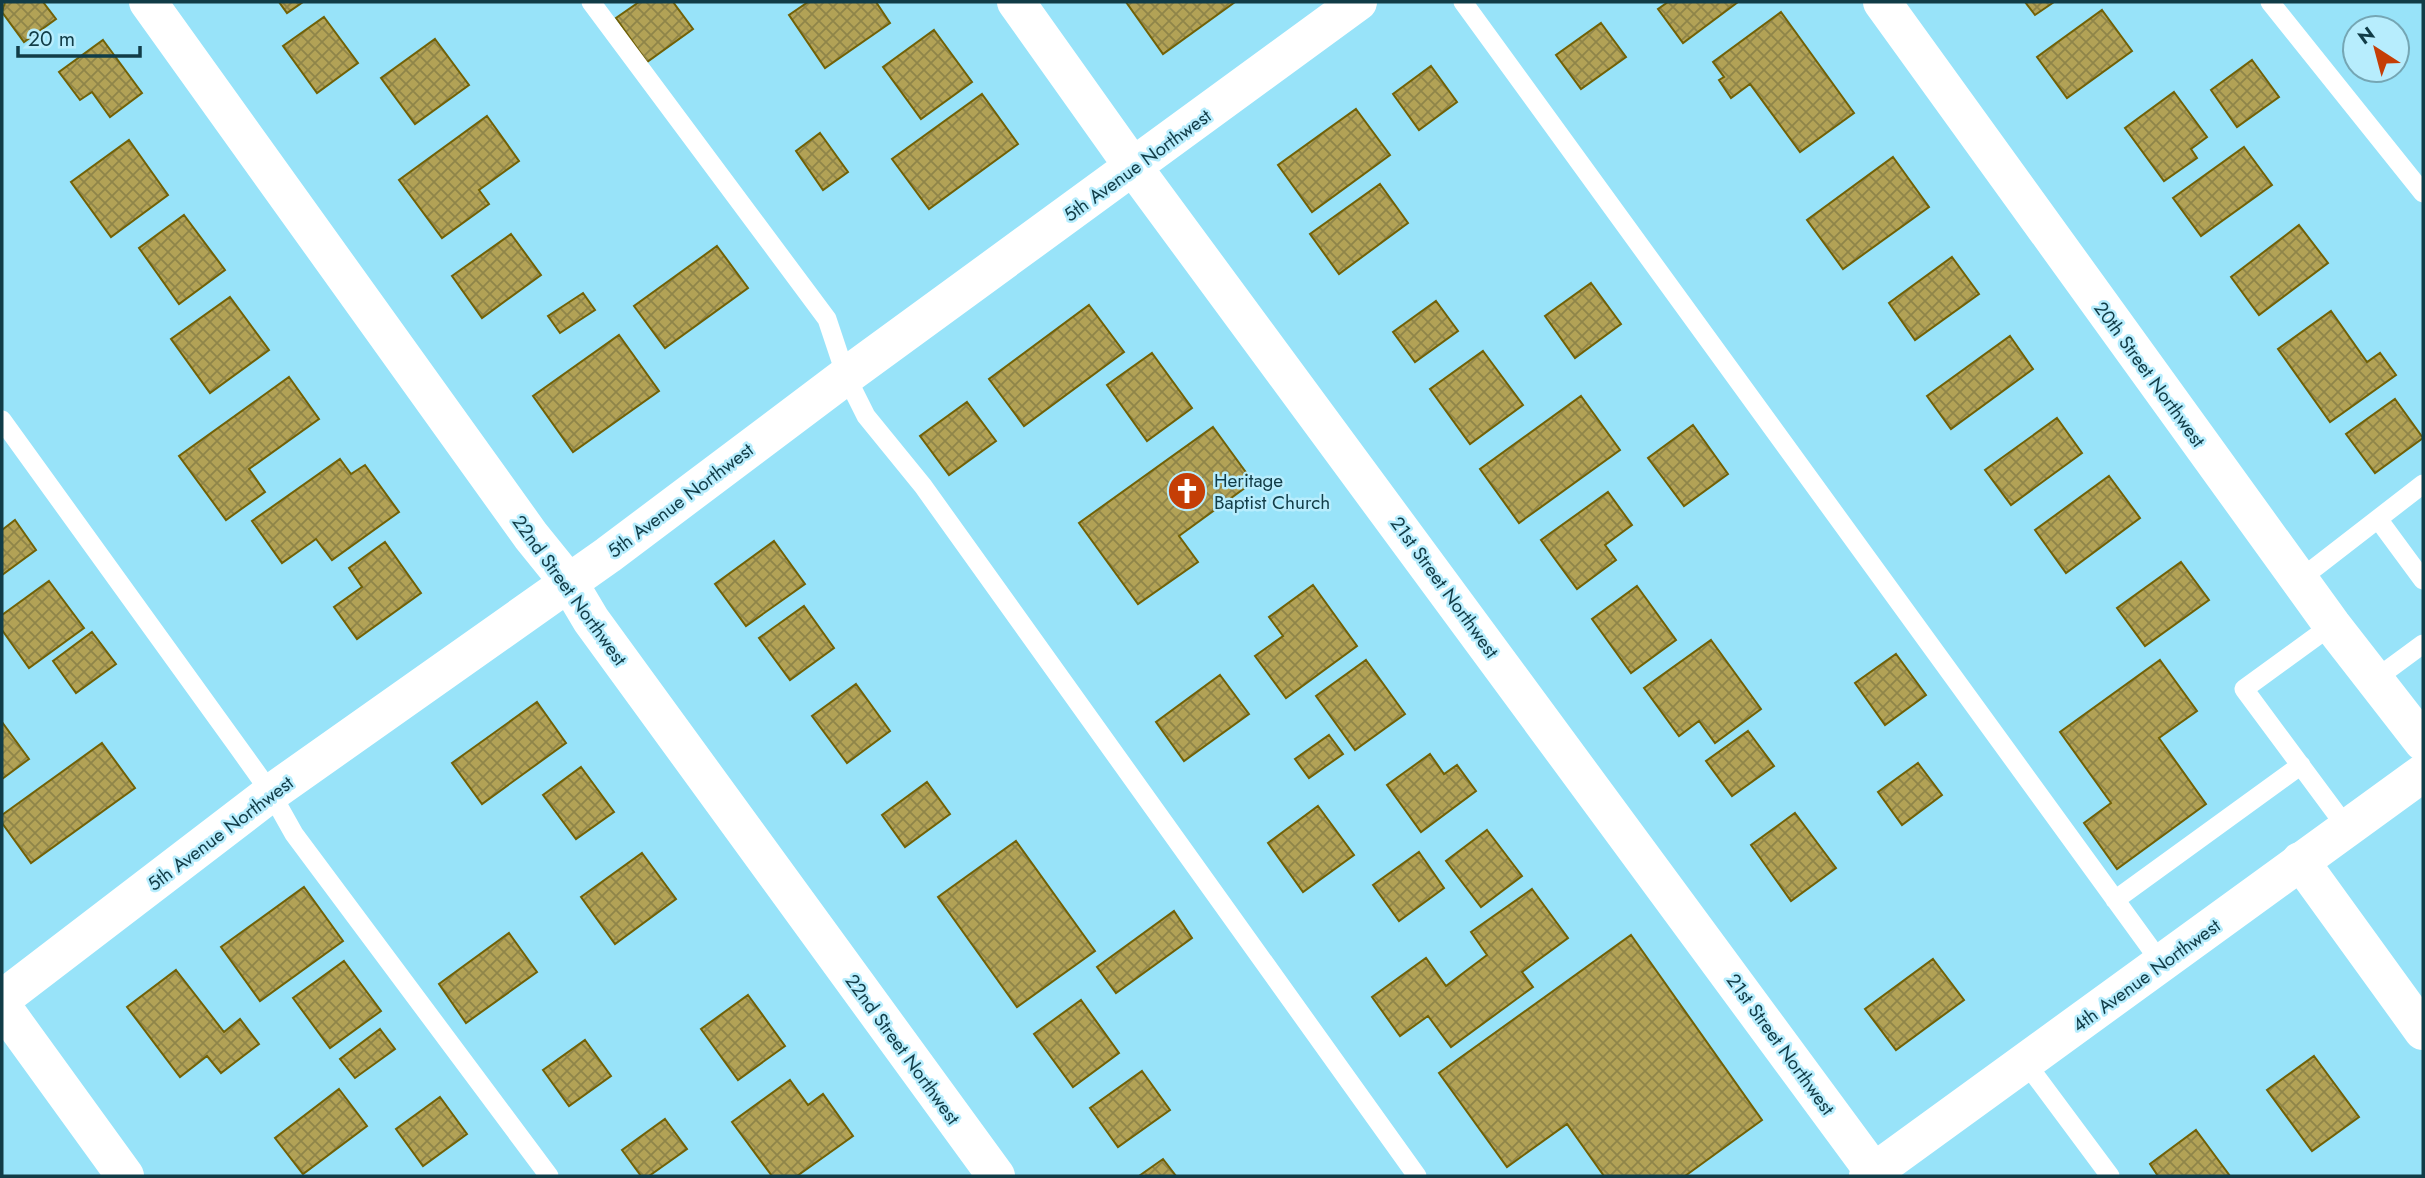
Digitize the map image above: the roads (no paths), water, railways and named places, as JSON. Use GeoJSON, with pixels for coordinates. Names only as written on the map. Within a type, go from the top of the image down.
{"type":"FeatureCollection","features":[{"type":"Feature","properties":{"kind":"street","name":"22nd Street Northwest"},"geometry":{"type":"LineString","coordinates":[[148,2],[531,536],[569,583],[591,620],[996,1176]]}},
{"type":"Feature","properties":{"kind":"street","name":"21st Street Northwest"},"geometry":{"type":"LineString","coordinates":[[1016,2],[1133,168],[1871,1174]]}},
{"type":"Feature","properties":{"kind":"street","name":"5th Avenue Northwest"},"geometry":{"type":"LineString","coordinates":[[2,999],[271,793],[569,583],[846,376],[1358,2]]}},
{"type":"Feature","properties":{"kind":"street","name":"20th Street Northwest"},"geometry":{"type":"LineString","coordinates":[[1882,2],[2298,580],[2423,742]]}},
{"type":"Feature","properties":{"kind":"street","name":"4th Avenue Northwest"},"geometry":{"type":"LineString","coordinates":[[1871,1174],[2423,773]]}},
{"type":"Feature","properties":{"kind":"street"},"geometry":{"type":"LineString","coordinates":[[2300,861],[2423,1031]]}},
{"type":"Feature","properties":{"kind":"street"},"geometry":{"type":"LineString","coordinates":[[2,1006],[125,1176]]}},
{"type":"Feature","properties":{"kind":"lane"},"geometry":{"type":"LineString","coordinates":[[591,2],[827,319],[846,376],[866,416],[923,486],[1418,1176]]}},
{"type":"Feature","properties":{"kind":"lane"},"geometry":{"type":"LineString","coordinates":[[1463,2],[2162,964]]}},
{"type":"Feature","properties":{"kind":"lane"},"geometry":{"type":"LineString","coordinates":[[2270,2],[2423,193]]}},
{"type":"Feature","properties":{"kind":"lane"},"geometry":{"type":"LineString","coordinates":[[2,420],[271,793],[294,834],[549,1176]]}},
{"type":"Feature","properties":{"kind":"lane"},"geometry":{"type":"LineString","coordinates":[[2298,580],[2423,484]]}},
{"type":"Feature","properties":{"kind":"lane"},"geometry":{"type":"LineString","coordinates":[[2378,519],[2423,580]]}},
{"type":"Feature","properties":{"kind":"lane"},"geometry":{"type":"LineString","coordinates":[[2332,625],[2244,689],[2347,828]]}},
{"type":"Feature","properties":{"kind":"lane"},"geometry":{"type":"LineString","coordinates":[[2374,680],[2423,644]]}},
{"type":"Feature","properties":{"kind":"lane"},"geometry":{"type":"LineString","coordinates":[[2115,900],[2301,765]]}},
{"type":"Feature","properties":{"kind":"lane"},"geometry":{"type":"LineString","coordinates":[[2026,1063],[2110,1176]]}},
{"type":"Feature","properties":{"kind":"place","name":"Heritage Baptist Church"},"geometry":{"type":"Point","coordinates":[1187,491]}}]}
